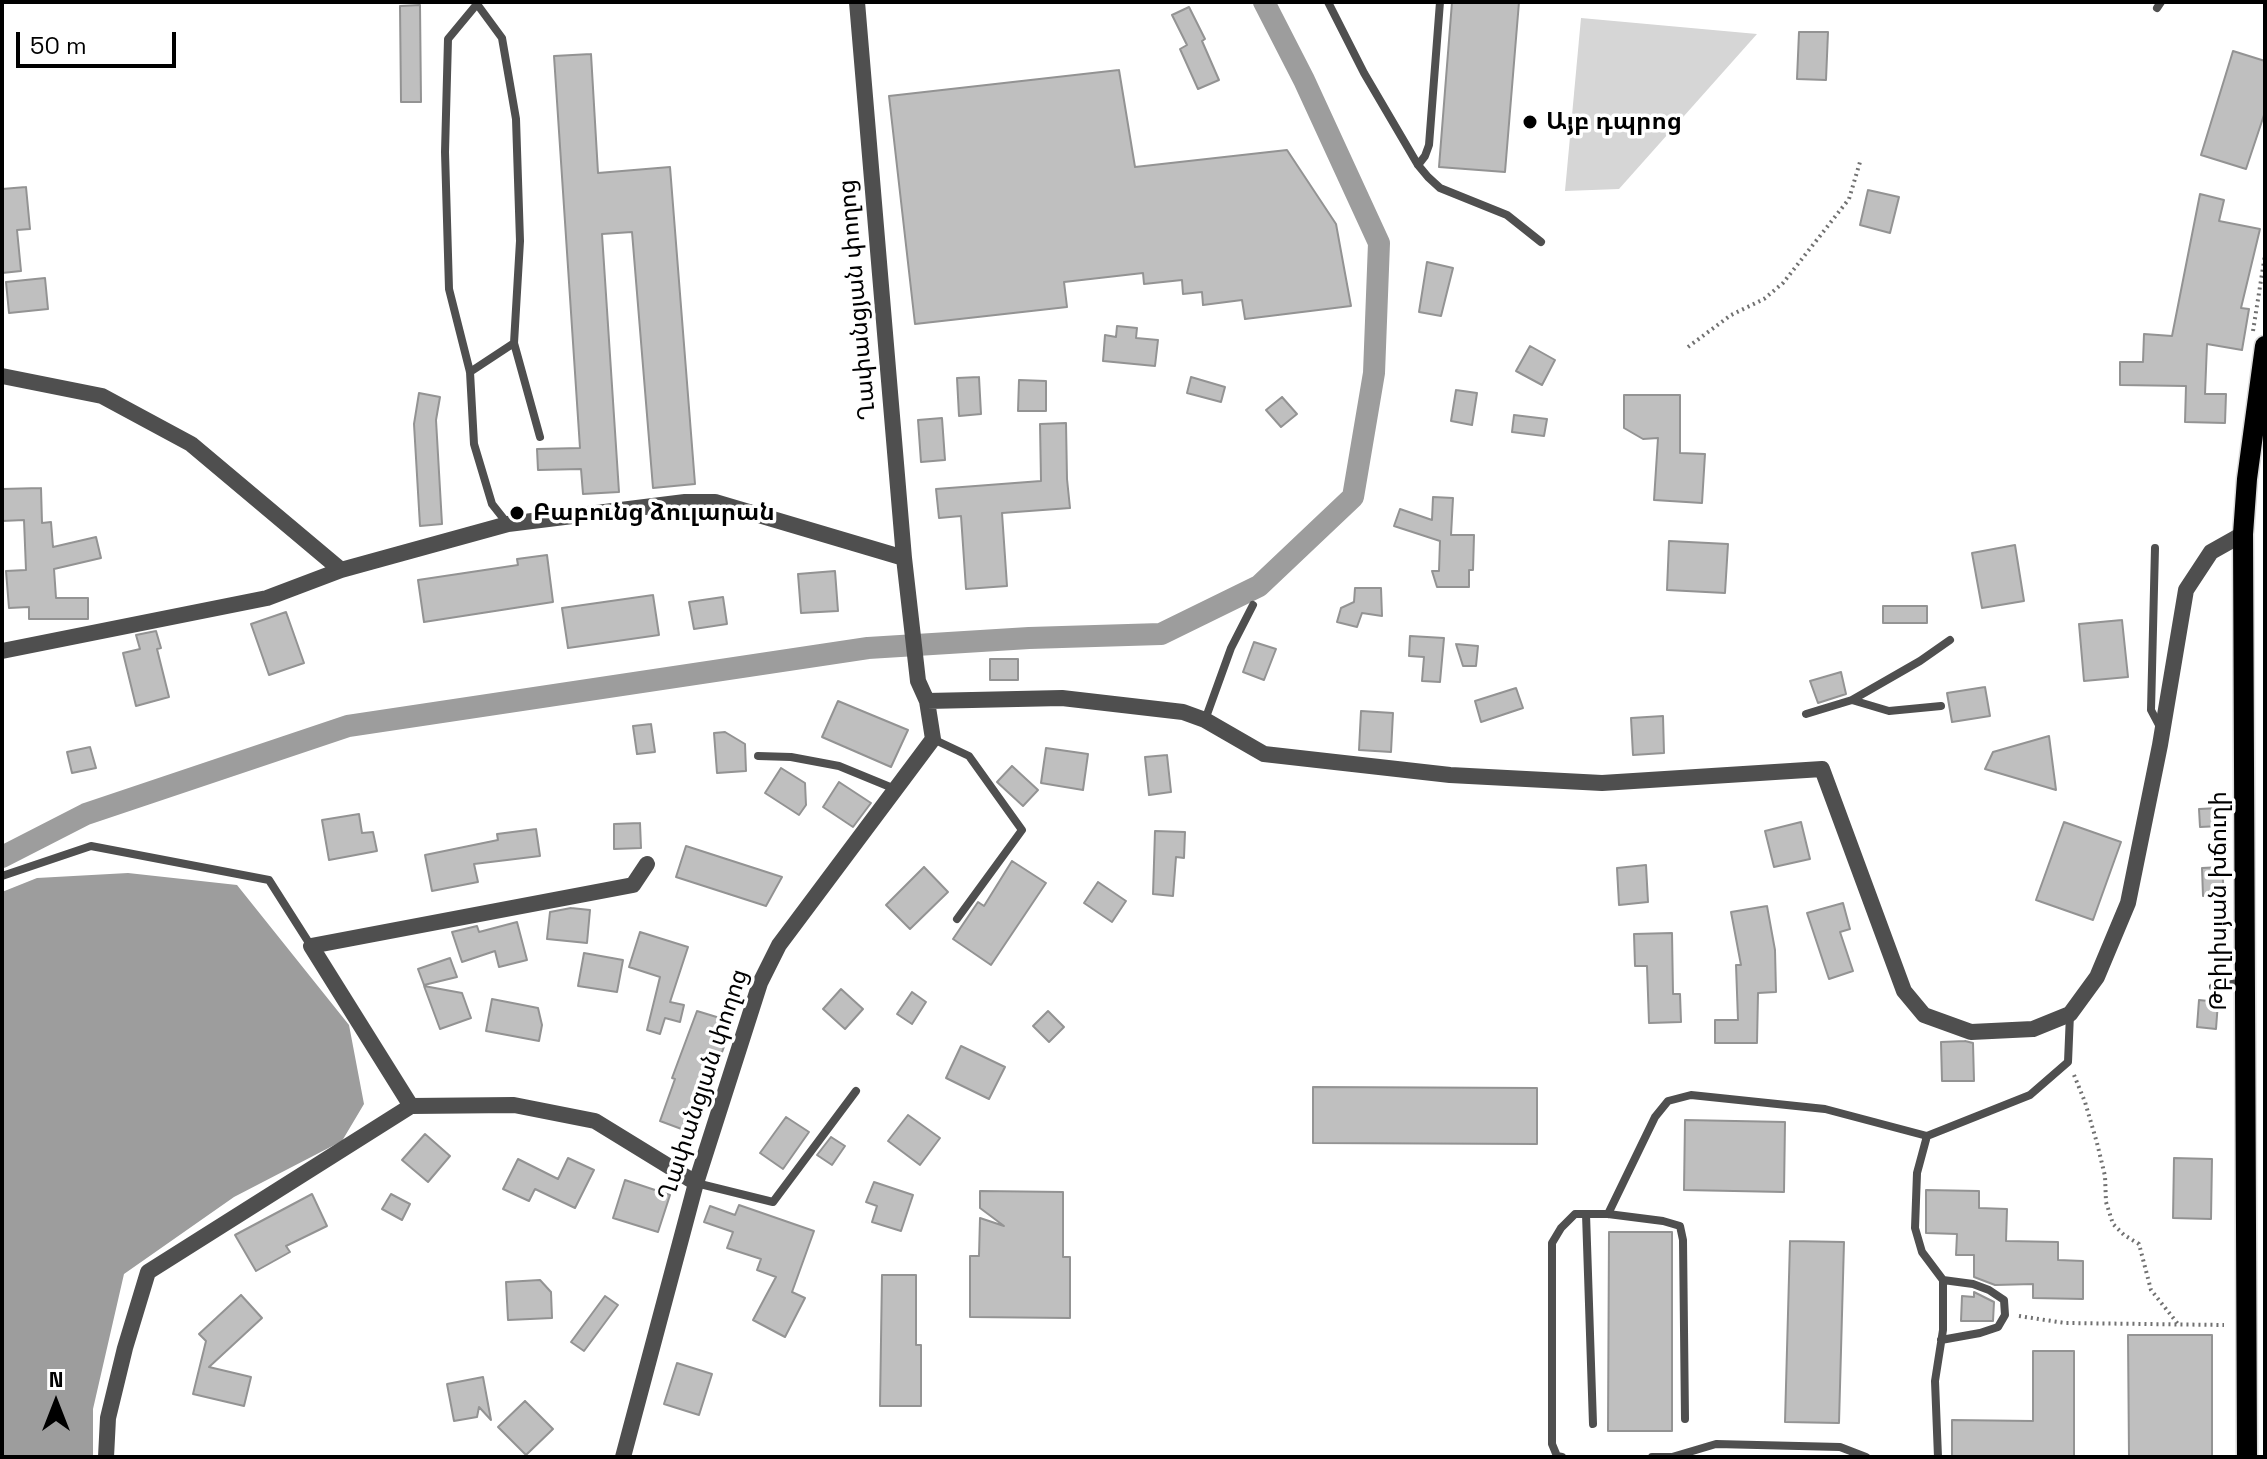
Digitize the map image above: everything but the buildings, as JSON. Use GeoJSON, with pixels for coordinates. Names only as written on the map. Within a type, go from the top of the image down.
{"type":"FeatureCollection","features":[{"type":"Feature","properties":{"kind":"main road","name":"Թբիլիսյան խճուղի"},"geometry":{"type":"LineString","coordinates":[[2247,1457],[2243,534],[2247,479],[2265,346]]}},
{"type":"Feature","properties":{"kind":"street","name":"Ղափանցյան փողոց"},"geometry":{"type":"LineString","coordinates":[[857,2],[904,558],[918,681],[927,701]]}},
{"type":"Feature","properties":{"kind":"street"},"geometry":{"type":"LineString","coordinates":[[2,376],[102,396],[191,444],[341,570]]}},
{"type":"Feature","properties":{"kind":"street"},"geometry":{"type":"LineString","coordinates":[[2,651],[267,598],[341,570],[508,524],[685,502],[715,502],[904,558]]}},
{"type":"Feature","properties":{"kind":"street"},"geometry":{"type":"LineString","coordinates":[[933,739],[927,701],[1062,698],[1183,712],[1205,720],[1264,754],[1450,775],[1602,783],[1822,769],[1904,991],[1924,1015],[1971,1032],[2033,1029],[2070,1014],[2097,977],[2128,903],[2186,590],[2211,552],[2243,534]]}},
{"type":"Feature","properties":{"kind":"street","name":"Ղափանցյան փողոց"},"geometry":{"type":"LineString","coordinates":[[623,1457],[696,1183],[760,983],[779,945],[933,739]]}},
{"type":"Feature","properties":{"kind":"street"},"geometry":{"type":"LineString","coordinates":[[411,1106],[311,946],[633,885],[647,864]]}},
{"type":"Feature","properties":{"kind":"street"},"geometry":{"type":"LineString","coordinates":[[106,1457],[108,1418],[148,1272],[411,1106],[514,1105],[595,1121],[696,1183]]}},
{"type":"Feature","properties":{"kind":"lane"},"geometry":{"type":"LineString","coordinates":[[1328,2],[1364,73],[1418,165],[1440,188],[1507,215],[1541,242]]}},
{"type":"Feature","properties":{"kind":"lane"},"geometry":{"type":"LineString","coordinates":[[1418,165],[1429,145],[1440,2]]}},
{"type":"Feature","properties":{"kind":"lane"},"geometry":{"type":"LineString","coordinates":[[508,524],[492,504],[474,444],[470,372],[449,289],[445,152],[448,39],[477,4],[502,38],[516,119],[520,241],[514,343],[540,437]]}},
{"type":"Feature","properties":{"kind":"lane"},"geometry":{"type":"LineString","coordinates":[[470,372],[514,343]]}},
{"type":"Feature","properties":{"kind":"lane"},"geometry":{"type":"LineString","coordinates":[[2155,548],[2151,710],[2162,732]]}},
{"type":"Feature","properties":{"kind":"lane"},"geometry":{"type":"LineString","coordinates":[[1205,720],[1231,648],[1253,605]]}},
{"type":"Feature","properties":{"kind":"lane"},"geometry":{"type":"LineString","coordinates":[[1806,714],[1852,700],[1950,640]]}},
{"type":"Feature","properties":{"kind":"lane"},"geometry":{"type":"LineString","coordinates":[[1852,700],[1889,711],[1941,706]]}},
{"type":"Feature","properties":{"kind":"lane"},"geometry":{"type":"LineString","coordinates":[[933,739],[969,756],[1022,830],[957,919]]}},
{"type":"Feature","properties":{"kind":"lane"},"geometry":{"type":"LineString","coordinates":[[758,756],[791,757],[839,766],[896,790]]}},
{"type":"Feature","properties":{"kind":"lane"},"geometry":{"type":"LineString","coordinates":[[2,876],[91,846],[269,880],[311,946]]}},
{"type":"Feature","properties":{"kind":"lane"},"geometry":{"type":"LineString","coordinates":[[2213,987],[2246,981]]}},
{"type":"Feature","properties":{"kind":"lane"},"geometry":{"type":"LineString","coordinates":[[1608,1214],[1655,1117],[1668,1101],[1691,1095],[1825,1109],[1927,1136],[2030,1095],[2071,1056],[2070,1014]]}},
{"type":"Feature","properties":{"kind":"lane"},"geometry":{"type":"LineString","coordinates":[[696,1183],[773,1202],[856,1091]]}},
{"type":"Feature","properties":{"kind":"lane"},"geometry":{"type":"LineString","coordinates":[[1927,1136],[1917,1173],[1915,1228],[1922,1252],[1943,1280],[1941,1340],[1935,1381],[1938,1457]]}},
{"type":"Feature","properties":{"kind":"lane"},"geometry":{"type":"LineString","coordinates":[[1562,1457],[1557,1456],[1552,1444],[1552,1243],[1575,1214],[1608,1214],[1680,1226],[1683,1240],[1685,1419]]}},
{"type":"Feature","properties":{"kind":"lane"},"geometry":{"type":"LineString","coordinates":[[1586,1214],[1593,1424]]}},
{"type":"Feature","properties":{"kind":"lane"},"geometry":{"type":"LineString","coordinates":[[1941,1340],[1998,1327],[2005,1315],[2004,1300],[1989,1290],[1943,1280]]}},
{"type":"Feature","properties":{"kind":"lane"},"geometry":{"type":"LineString","coordinates":[[1652,1457],[1672,1457],[1716,1444],[1840,1447],[1866,1457]]}},
{"type":"Feature","properties":{"kind":"path"},"geometry":{"type":"LineString","coordinates":[[1688,347],[1731,315],[1764,299],[1783,283],[1849,199],[1860,162]]}},
{"type":"Feature","properties":{"kind":"path"},"geometry":{"type":"LineString","coordinates":[[2068,1062],[2085,1102],[2097,1143],[2105,1176],[2106,1202],[2113,1224],[2139,1244],[2151,1290],[2178,1324]]}},
{"type":"Feature","properties":{"kind":"path"},"geometry":{"type":"LineString","coordinates":[[2005,1315],[2065,1323],[2224,1325]]}},
{"type":"Feature","properties":{"kind":"shaded area"},"geometry":{"type":"Polygon","coordinates":[[[1581,18],[1757,34],[1619,189],[1565,191],[1581,18]]]}},
{"type":"Feature","properties":{"kind":"shaded area"},"geometry":{"type":"Polygon","coordinates":[[[128,873],[237,885],[349,1025],[364,1104],[342,1141],[234,1197],[124,1274],[93,1409],[93,1457],[2,1457],[2,892],[37,878],[128,873]]]}},
{"type":"Feature","properties":{"kind":"waterway"},"geometry":{"type":"LineString","coordinates":[[2,857],[86,814],[348,726],[868,648],[1161,634],[1259,586],[1353,497],[1374,373],[1379,243],[1304,80],[1264,2]]}},
{"type":"Feature","properties":{"kind":"place","name":"Այբ դպրոց"},"geometry":{"type":"Point","coordinates":[1530,122]}},
{"type":"Feature","properties":{"kind":"place","name":"Բաբունց ձուլարան"},"geometry":{"type":"Point","coordinates":[517,513]}}]}
